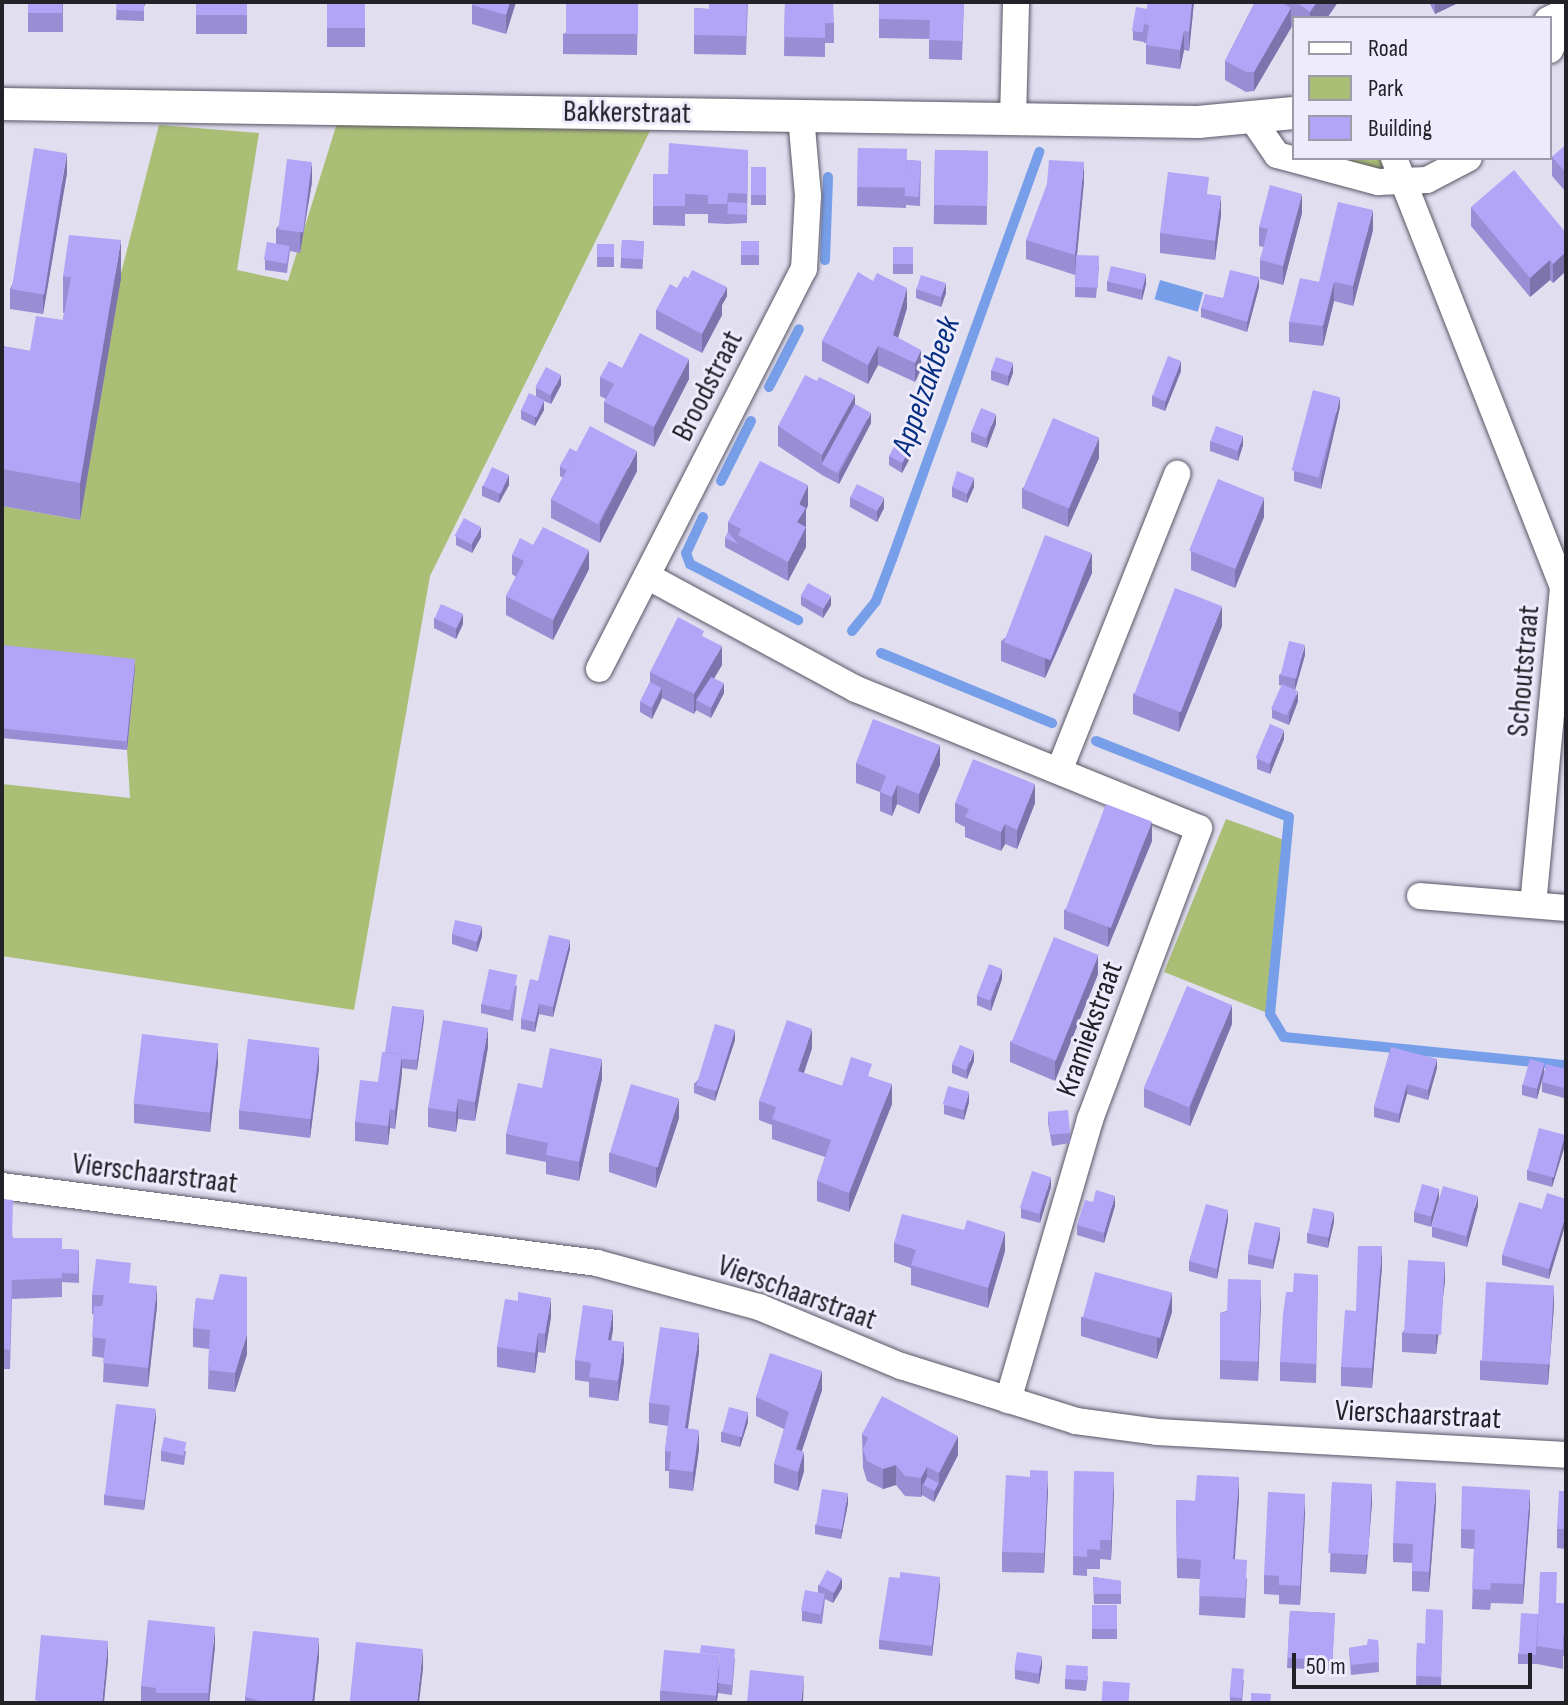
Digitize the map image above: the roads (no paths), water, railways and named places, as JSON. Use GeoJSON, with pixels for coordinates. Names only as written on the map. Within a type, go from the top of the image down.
{"type":"FeatureCollection","features":[{"type":"Feature","properties":{"kind":"street"},"geometry":{"type":"LineString","coordinates":[[1013,119],[1016,2]]}},
{"type":"Feature","properties":{"kind":"street"},"geometry":{"type":"LineString","coordinates":[[1552,46],[1566,15]]}},
{"type":"Feature","properties":{"kind":"street","name":"Bakkerstraat"},"geometry":{"type":"LineString","coordinates":[[2,104],[1013,119],[1253,120],[1292,113]]}},
{"type":"Feature","properties":{"kind":"street","name":"Broodstraat"},"geometry":{"type":"LineString","coordinates":[[599,669],[804,269],[808,196],[801,116]]}},
{"type":"Feature","properties":{"kind":"street"},"geometry":{"type":"LineString","coordinates":[[1253,120],[1277,155],[1324,171],[1402,184],[1444,174],[1466,160]]}},
{"type":"Feature","properties":{"kind":"street","name":"Schoutstraat"},"geometry":{"type":"LineString","coordinates":[[1395,160],[1563,588],[1533,905]]}},
{"type":"Feature","properties":{"kind":"street"},"geometry":{"type":"LineString","coordinates":[[1059,771],[1177,474]]}},
{"type":"Feature","properties":{"kind":"street","name":"Kramiekstraat"},"geometry":{"type":"LineString","coordinates":[[647,576],[856,689],[1199,828],[1090,1120],[1008,1400]]}},
{"type":"Feature","properties":{"kind":"street"},"geometry":{"type":"LineString","coordinates":[[1420,896],[1566,908]]}},
{"type":"Feature","properties":{"kind":"street","name":"Vierschaarstraat"},"geometry":{"type":"LineString","coordinates":[[2,1186],[597,1263],[759,1307],[901,1366],[1076,1421],[1157,1432],[1566,1455]]}},
{"type":"Feature","properties":{"kind":"water"},"geometry":{"type":"Polygon","coordinates":[[[1160,280],[1203,292],[1198,312],[1154,299],[1160,280]]]}},
{"type":"Feature","properties":{"kind":"waterway","name":"Appelzakbeek"},"geometry":{"type":"LineString","coordinates":[[852,631],[876,601],[1039,152]]}},
{"type":"Feature","properties":{"kind":"waterway"},"geometry":{"type":"LineString","coordinates":[[825,260],[828,177]]}},
{"type":"Feature","properties":{"kind":"waterway"},"geometry":{"type":"LineString","coordinates":[[769,387],[799,329]]}},
{"type":"Feature","properties":{"kind":"waterway"},"geometry":{"type":"LineString","coordinates":[[721,481],[751,421]]}},
{"type":"Feature","properties":{"kind":"waterway"},"geometry":{"type":"LineString","coordinates":[[703,517],[686,553],[690,564],[798,620]]}},
{"type":"Feature","properties":{"kind":"waterway","name":"Appelzakbeek"},"geometry":{"type":"LineString","coordinates":[[881,653],[1052,723]]}},
{"type":"Feature","properties":{"kind":"waterway"},"geometry":{"type":"LineString","coordinates":[[1096,741],[1289,817],[1270,1014],[1284,1037],[1566,1065]]}}]}
